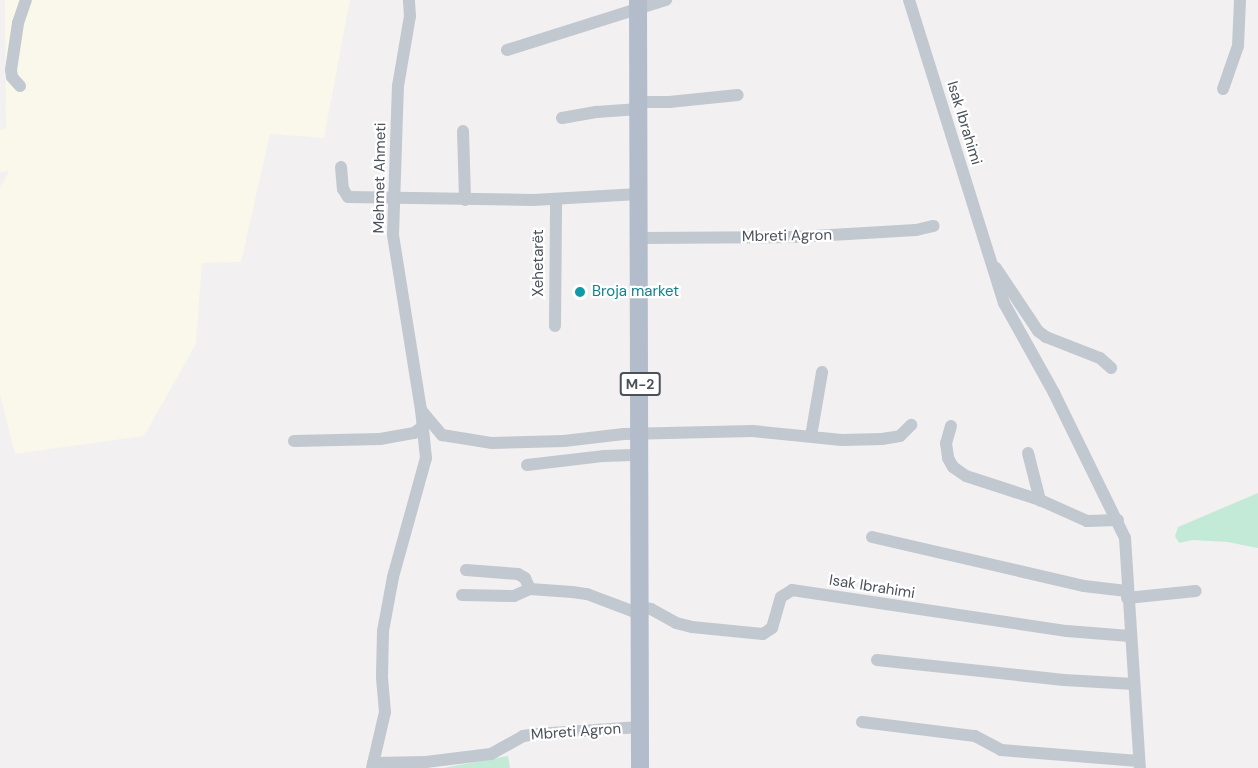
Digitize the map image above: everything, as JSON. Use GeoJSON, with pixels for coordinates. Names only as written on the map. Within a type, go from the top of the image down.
{"type":"FeatureCollection","features":[{"type":"Feature","properties":{"kind":"main road","name":"Mbreti Agron"},"geometry":{"type":"LineString","coordinates":[[638,5],[640,768]]}},
{"type":"Feature","properties":{"kind":"street"},"geometry":{"type":"LineString","coordinates":[[20,86],[12,77],[11,70],[18,23],[26,0]]}},
{"type":"Feature","properties":{"kind":"street","name":"Mehmet Ahmeti"},"geometry":{"type":"LineString","coordinates":[[372,765],[385,712],[382,676],[383,631],[393,577],[426,459],[422,410],[394,244],[393,197],[398,86],[410,16],[409,0]]}},
{"type":"Feature","properties":{"kind":"street"},"geometry":{"type":"LineString","coordinates":[[507,50],[638,5],[666,0]]}},
{"type":"Feature","properties":{"kind":"street","name":"Isak Ibrahimi"},"geometry":{"type":"LineString","coordinates":[[862,722],[975,736],[1001,750],[1141,766],[1127,595],[1127,548],[1118,520],[1054,393],[1004,303],[911,0]]}},
{"type":"Feature","properties":{"kind":"street"},"geometry":{"type":"LineString","coordinates":[[1223,89],[1238,46],[1240,0]]}},
{"type":"Feature","properties":{"kind":"street"},"geometry":{"type":"LineString","coordinates":[[562,118],[669,102],[738,95]]}},
{"type":"Feature","properties":{"kind":"street"},"geometry":{"type":"LineString","coordinates":[[463,131],[465,200]]}},
{"type":"Feature","properties":{"kind":"street"},"geometry":{"type":"LineString","coordinates":[[341,167],[345,195],[363,198],[556,200],[639,194]]}},
{"type":"Feature","properties":{"kind":"street","name":"Xehetarët"},"geometry":{"type":"LineString","coordinates":[[555,326],[556,200]]}},
{"type":"Feature","properties":{"kind":"street","name":"Mbreti Agron"},"geometry":{"type":"LineString","coordinates":[[639,238],[808,236],[916,230],[934,226]]}},
{"type":"Feature","properties":{"kind":"street","name":"Isak Ibrahimi"},"geometry":{"type":"LineString","coordinates":[[988,255],[1038,331],[1054,341],[1100,358],[1111,368]]}},
{"type":"Feature","properties":{"kind":"street"},"geometry":{"type":"LineString","coordinates":[[811,436],[822,372]]}},
{"type":"Feature","properties":{"kind":"street"},"geometry":{"type":"LineString","coordinates":[[422,410],[442,435],[471,441],[564,441],[640,434],[753,431],[842,440],[891,438],[908,430],[911,425]]}},
{"type":"Feature","properties":{"kind":"street"},"geometry":{"type":"LineString","coordinates":[[951,426],[946,452],[953,466],[973,479],[1040,500],[1087,521],[1118,520]]}},
{"type":"Feature","properties":{"kind":"street"},"geometry":{"type":"LineString","coordinates":[[294,441],[380,439],[414,433],[422,427]]}},
{"type":"Feature","properties":{"kind":"street"},"geometry":{"type":"LineString","coordinates":[[1028,453],[1040,500]]}},
{"type":"Feature","properties":{"kind":"street"},"geometry":{"type":"LineString","coordinates":[[527,465],[616,455],[640,455]]}},
{"type":"Feature","properties":{"kind":"street"},"geometry":{"type":"LineString","coordinates":[[872,537],[1127,595],[1196,591]]}},
{"type":"Feature","properties":{"kind":"street"},"geometry":{"type":"LineString","coordinates":[[466,570],[518,574],[525,578],[530,589]]}},
{"type":"Feature","properties":{"kind":"street"},"geometry":{"type":"LineString","coordinates":[[462,595],[514,596],[530,589],[587,594],[640,610]]}},
{"type":"Feature","properties":{"kind":"street","name":"Isak Ibrahimi"},"geometry":{"type":"LineString","coordinates":[[640,610],[651,609],[676,623],[692,627],[763,634],[772,628],[781,597],[792,590],[1067,631],[1130,636]]}},
{"type":"Feature","properties":{"kind":"street"},"geometry":{"type":"LineString","coordinates":[[877,660],[1064,680],[1134,684]]}},
{"type":"Feature","properties":{"kind":"street","name":"Mbreti Agron"},"geometry":{"type":"LineString","coordinates":[[372,765],[426,762],[491,754],[523,736],[537,734],[640,728]]}},
{"type":"Feature","properties":{"kind":"shaded area"},"geometry":{"type":"Polygon","coordinates":[[[5,0],[350,0],[324,138],[270,134],[241,262],[202,263],[196,344],[144,436],[15,454],[0,395],[0,188],[9,171],[0,172],[0,130],[6,129],[5,0]]]}},
{"type":"Feature","properties":{"kind":"green space"},"geometry":{"type":"Polygon","coordinates":[[[1258,493],[1258,548],[1228,542],[1193,540],[1179,543],[1175,536],[1178,527],[1258,493]]]}},
{"type":"Feature","properties":{"kind":"green space"},"geometry":{"type":"Polygon","coordinates":[[[508,756],[510,768],[443,768],[508,756]]]}},
{"type":"Feature","properties":{"kind":"place","name":"Broja market"},"geometry":{"type":"Point","coordinates":[580,292]}}]}
